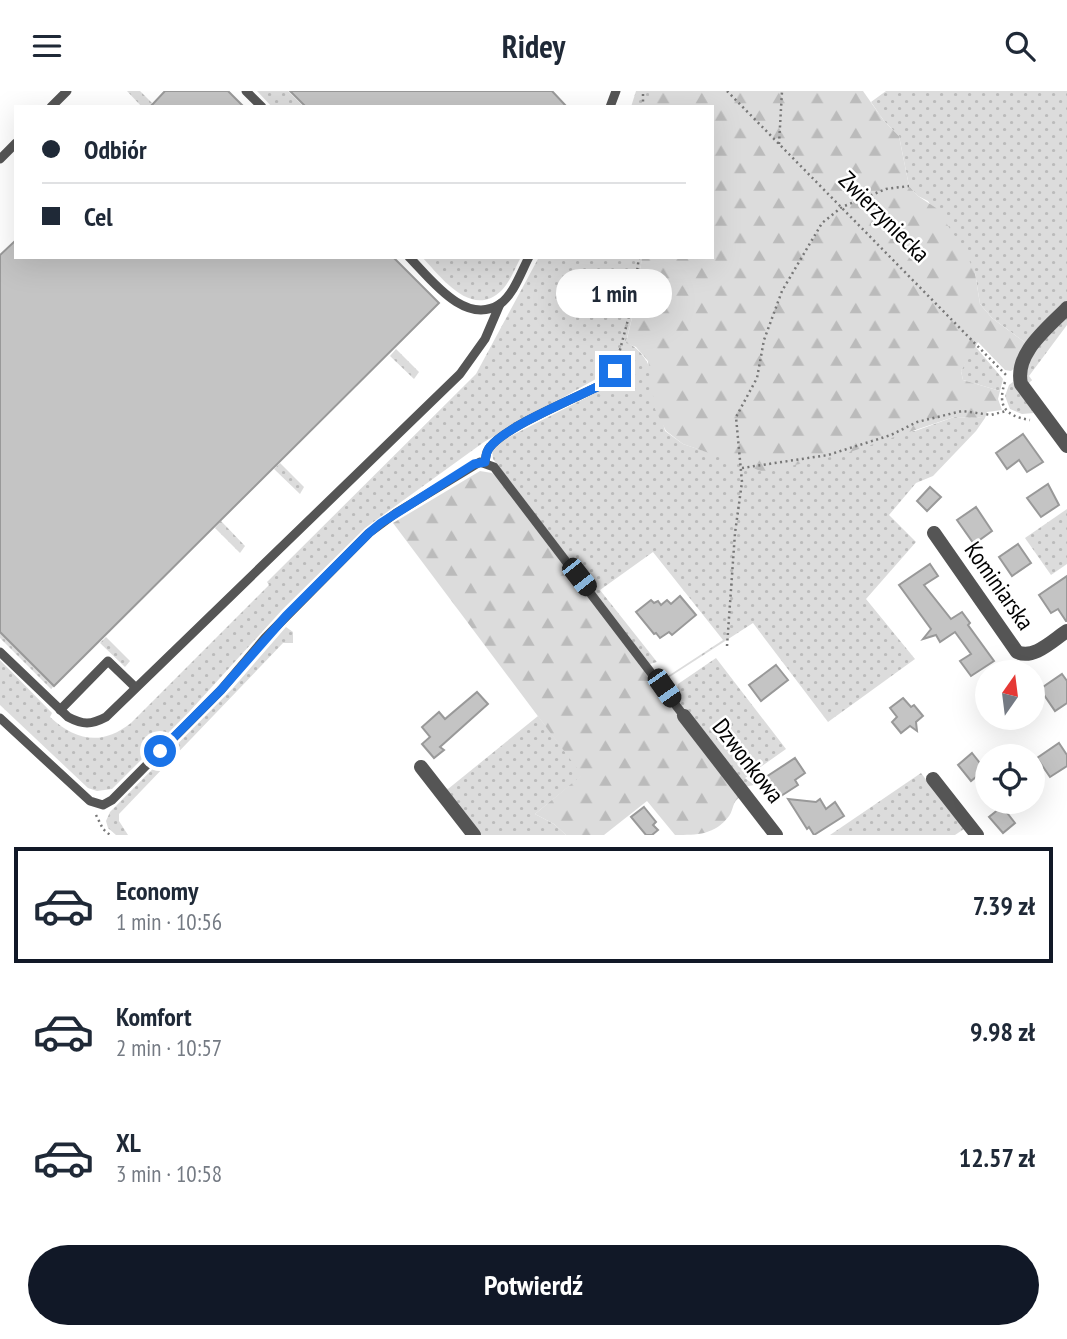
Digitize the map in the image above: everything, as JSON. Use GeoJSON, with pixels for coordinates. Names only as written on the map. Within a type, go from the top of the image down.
{"type":"FeatureCollection","features":[{"type":"Feature","properties":{"kind":"street"},"geometry":{"type":"LineString","coordinates":[[1064,437],[1021,384],[1020,372],[1026,353],[1067,308]]}},
{"type":"Feature","properties":{"kind":"street","name":"Kominiarska"},"geometry":{"type":"LineString","coordinates":[[934,533],[1017,652],[1028,655],[1034,653],[1067,631]]}},
{"type":"Feature","properties":{"kind":"street","name":"Dzwonkowa"},"geometry":{"type":"LineString","coordinates":[[684,716],[776,835]]}},
{"type":"Feature","properties":{"kind":"street"},"geometry":{"type":"LineString","coordinates":[[421,767],[474,835]]}},
{"type":"Feature","properties":{"kind":"street"},"geometry":{"type":"LineString","coordinates":[[933,779],[977,835]]}},
{"type":"Feature","properties":{"kind":"lane"},"geometry":{"type":"LineString","coordinates":[[53,105],[67,91]]}},
{"type":"Feature","properties":{"kind":"lane"},"geometry":{"type":"LineString","coordinates":[[246,91],[259,105]]}},
{"type":"Feature","properties":{"kind":"lane"},"geometry":{"type":"LineString","coordinates":[[0,159],[14,145]]}},
{"type":"Feature","properties":{"kind":"lane"},"geometry":{"type":"LineString","coordinates":[[411,259],[450,299],[478,309],[500,304]]}},
{"type":"Feature","properties":{"kind":"lane"},"geometry":{"type":"LineString","coordinates":[[0,652],[60,710],[82,724],[93,724],[106,717],[460,374],[485,339],[500,304],[509,294],[528,259]]}},
{"type":"Feature","properties":{"kind":"lane"},"geometry":{"type":"LineString","coordinates":[[485,462],[490,446],[505,433],[609,381],[615,371]]}},
{"type":"Feature","properties":{"kind":"lane"},"geometry":{"type":"LineString","coordinates":[[0,718],[90,801],[103,805],[112,800],[221,690],[286,616],[381,523],[474,464],[485,462],[494,467],[684,716]]}},
{"type":"Feature","properties":{"kind":"lane"},"geometry":{"type":"LineString","coordinates":[[60,710],[108,661],[135,687]]}},
{"type":"Feature","properties":{"kind":"path","name":"Zwierzyniecka"},"geometry":{"type":"LineString","coordinates":[[727,91],[1007,376],[1001,399],[1006,411]]}},
{"type":"Feature","properties":{"kind":"path"},"geometry":{"type":"LineString","coordinates":[[779,144],[782,91]]}},
{"type":"Feature","properties":{"kind":"path"},"geometry":{"type":"LineString","coordinates":[[727,646],[741,498],[736,417],[757,378],[764,340],[782,291],[822,223],[842,207],[886,189],[909,186]]}},
{"type":"Feature","properties":{"kind":"path"},"geometry":{"type":"LineString","coordinates":[[615,371],[633,301],[639,259]]}},
{"type":"Feature","properties":{"kind":"path"},"geometry":{"type":"LineString","coordinates":[[741,468],[828,455],[891,435],[917,422],[962,411],[991,415],[1006,411],[1024,419],[1047,418]]}},
{"type":"Feature","properties":{"kind":"path"},"geometry":{"type":"LineString","coordinates":[[96,804],[99,822],[110,835]]}},
{"type":"Feature","properties":{"kind":"green space"},"geometry":{"type":"Polygon","coordinates":[[[127,91],[140,91],[153,104],[140,105],[127,91]]]}},
{"type":"Feature","properties":{"kind":"green space"},"geometry":{"type":"Polygon","coordinates":[[[257,91],[288,91],[302,105],[270,105],[257,91]]]}},
{"type":"Feature","properties":{"kind":"green space"},"geometry":{"type":"Polygon","coordinates":[[[636,91],[649,91],[649,105],[632,105],[636,91]]]}},
{"type":"Feature","properties":{"kind":"green space"},"geometry":{"type":"Polygon","coordinates":[[[649,91],[863,91],[884,121],[899,136],[909,186],[936,208],[965,251],[975,273],[980,304],[992,318],[1027,344],[1016,367],[1011,371],[1005,370],[978,342],[961,371],[963,380],[1000,391],[998,399],[1002,410],[987,412],[985,418],[954,417],[844,454],[764,472],[683,444],[666,431],[655,409],[648,361],[636,347],[626,343],[642,259],[714,259],[714,105],[649,105],[649,91]]]}},
{"type":"Feature","properties":{"kind":"green space"},"geometry":{"type":"Polygon","coordinates":[[[886,91],[1067,91],[1067,302],[1027,344],[992,318],[980,304],[975,273],[928,201],[918,196],[909,186],[899,136],[871,102],[886,91]]]}},
{"type":"Feature","properties":{"kind":"green space"},"geometry":{"type":"Polygon","coordinates":[[[424,259],[520,259],[502,290],[491,298],[469,298],[448,284],[424,259]]]}},
{"type":"Feature","properties":{"kind":"green space"},"geometry":{"type":"Polygon","coordinates":[[[538,259],[642,259],[636,301],[626,342],[636,349],[650,368],[665,431],[683,444],[704,451],[915,431],[954,417],[985,418],[933,476],[916,483],[889,515],[916,542],[866,599],[915,659],[828,722],[753,623],[668,678],[663,678],[660,675],[663,670],[668,676],[723,640],[653,552],[600,590],[657,662],[650,664],[493,459],[492,450],[501,441],[615,383],[618,371],[610,371],[484,442],[365,528],[283,609],[189,712],[112,789],[97,791],[88,788],[0,705],[0,660],[52,713],[50,717],[79,736],[99,738],[131,723],[269,585],[267,582],[476,374],[538,259]]]}},
{"type":"Feature","properties":{"kind":"green space"},"geometry":{"type":"Polygon","coordinates":[[[1067,314],[1067,325],[1029,376],[1032,380],[1028,384],[1028,364],[1038,346],[1067,314]]]}},
{"type":"Feature","properties":{"kind":"green space"},"geometry":{"type":"Polygon","coordinates":[[[974,345],[1003,379],[1000,391],[963,380],[961,371],[974,345]]]}},
{"type":"Feature","properties":{"kind":"green space"},"geometry":{"type":"Polygon","coordinates":[[[396,349],[419,372],[414,379],[390,356],[396,349]]]}},
{"type":"Feature","properties":{"kind":"green space"},"geometry":{"type":"Polygon","coordinates":[[[1013,382],[1020,388],[1034,413],[1022,414],[1010,409],[1005,396],[1013,382]]]}},
{"type":"Feature","properties":{"kind":"green space"},"geometry":{"type":"Polygon","coordinates":[[[280,463],[304,487],[300,494],[274,469],[280,463]]]}},
{"type":"Feature","properties":{"kind":"green space"},"geometry":{"type":"Polygon","coordinates":[[[480,471],[492,473],[502,481],[740,797],[729,816],[718,827],[698,834],[675,835],[647,801],[604,835],[566,835],[554,824],[535,814],[582,775],[393,523],[480,471]]]}},
{"type":"Feature","properties":{"kind":"green space"},"geometry":{"type":"Polygon","coordinates":[[[1067,509],[1067,564],[1051,575],[1025,538],[1067,509]]]}},
{"type":"Feature","properties":{"kind":"green space"},"geometry":{"type":"Polygon","coordinates":[[[221,521],[245,546],[240,553],[215,528],[221,521]]]}},
{"type":"Feature","properties":{"kind":"green space"},"geometry":{"type":"Polygon","coordinates":[[[286,627],[293,632],[293,643],[283,643],[119,814],[119,821],[128,835],[116,835],[108,828],[106,821],[110,812],[233,688],[286,627]]]}},
{"type":"Feature","properties":{"kind":"green space"},"geometry":{"type":"Polygon","coordinates":[[[0,632],[54,686],[51,689],[0,638],[0,632]]]}},
{"type":"Feature","properties":{"kind":"green space"},"geometry":{"type":"Polygon","coordinates":[[[106,637],[130,661],[125,667],[100,643],[106,637]]]}},
{"type":"Feature","properties":{"kind":"green space"},"geometry":{"type":"Polygon","coordinates":[[[716,658],[786,749],[745,778],[754,785],[744,787],[675,698],[678,684],[716,658]]]}},
{"type":"Feature","properties":{"kind":"green space"},"geometry":{"type":"Polygon","coordinates":[[[538,716],[583,775],[535,814],[554,824],[566,835],[479,835],[446,788],[538,716]]]}},
{"type":"Feature","properties":{"kind":"green space"},"geometry":{"type":"Polygon","coordinates":[[[921,773],[964,829],[955,835],[830,835],[921,773]]]}},
{"type":"Feature","properties":{"kind":"building"},"geometry":{"type":"Polygon","coordinates":[[[165,91],[228,91],[242,105],[152,105],[165,91]]]}},
{"type":"Feature","properties":{"kind":"building"},"geometry":{"type":"Polygon","coordinates":[[[290,91],[552,91],[565,105],[304,105],[290,91]]]}},
{"type":"Feature","properties":{"kind":"building"},"geometry":{"type":"Polygon","coordinates":[[[14,242],[14,259],[395,259],[439,303],[54,686],[0,632],[0,255],[14,242]]]}},
{"type":"Feature","properties":{"kind":"building"},"geometry":{"type":"Polygon","coordinates":[[[1023,434],[1043,462],[1027,472],[1019,460],[1007,469],[996,453],[1023,434]]]}},
{"type":"Feature","properties":{"kind":"building"},"geometry":{"type":"Polygon","coordinates":[[[1048,484],[1059,505],[1041,517],[1027,498],[1048,484]]]}},
{"type":"Feature","properties":{"kind":"building"},"geometry":{"type":"Polygon","coordinates":[[[930,487],[941,497],[927,511],[917,501],[930,487]]]}},
{"type":"Feature","properties":{"kind":"building"},"geometry":{"type":"Polygon","coordinates":[[[976,507],[992,531],[974,544],[957,520],[976,507]]]}},
{"type":"Feature","properties":{"kind":"building"},"geometry":{"type":"Polygon","coordinates":[[[1018,544],[1031,563],[1012,576],[999,557],[1018,544]]]}},
{"type":"Feature","properties":{"kind":"building"},"geometry":{"type":"Polygon","coordinates":[[[930,564],[938,576],[924,585],[951,619],[962,612],[993,660],[975,660],[975,673],[971,676],[960,661],[971,654],[955,632],[940,642],[936,635],[923,639],[931,629],[899,585],[930,564]]]}},
{"type":"Feature","properties":{"kind":"building"},"geometry":{"type":"Polygon","coordinates":[[[1067,576],[1066,621],[1058,609],[1051,613],[1039,595],[1067,576]]]}},
{"type":"Feature","properties":{"kind":"building"},"geometry":{"type":"Polygon","coordinates":[[[680,596],[696,615],[672,635],[669,632],[660,638],[636,612],[651,600],[654,603],[658,601],[661,605],[667,600],[671,604],[680,596]]]}},
{"type":"Feature","properties":{"kind":"building"},"geometry":{"type":"Polygon","coordinates":[[[776,665],[788,680],[761,701],[749,685],[776,665]]]}},
{"type":"Feature","properties":{"kind":"building"},"geometry":{"type":"Polygon","coordinates":[[[1062,674],[1067,681],[1067,703],[1055,711],[1045,696],[1045,686],[1062,674]]]}},
{"type":"Feature","properties":{"kind":"building"},"geometry":{"type":"Polygon","coordinates":[[[477,692],[488,704],[440,747],[444,750],[434,758],[422,744],[430,737],[422,727],[439,712],[445,719],[477,692]]]}},
{"type":"Feature","properties":{"kind":"building"},"geometry":{"type":"Polygon","coordinates":[[[903,698],[911,707],[914,705],[923,716],[916,722],[917,731],[910,726],[901,733],[892,722],[897,717],[890,708],[903,698]]]}},
{"type":"Feature","properties":{"kind":"building"},"geometry":{"type":"Polygon","coordinates":[[[1059,743],[1067,755],[1067,766],[1050,777],[1045,770],[1045,753],[1059,743]]]}},
{"type":"Feature","properties":{"kind":"building"},"geometry":{"type":"Polygon","coordinates":[[[972,753],[975,757],[975,778],[971,781],[958,765],[972,753]]]}},
{"type":"Feature","properties":{"kind":"building"},"geometry":{"type":"Polygon","coordinates":[[[795,758],[805,773],[795,780],[798,785],[781,796],[766,777],[795,758]]]}},
{"type":"Feature","properties":{"kind":"building"},"geometry":{"type":"Polygon","coordinates":[[[788,799],[816,802],[820,799],[826,809],[835,802],[844,816],[814,835],[809,827],[807,829],[788,799]]]}},
{"type":"Feature","properties":{"kind":"building"},"geometry":{"type":"Polygon","coordinates":[[[644,807],[656,822],[653,825],[658,830],[652,835],[646,835],[631,817],[644,807]]]}},
{"type":"Feature","properties":{"kind":"building"},"geometry":{"type":"Polygon","coordinates":[[[993,814],[1008,814],[1015,823],[1003,833],[989,817],[993,814]]]}},
{"type":"Feature","properties":{"kind":"route"},"geometry":{"type":"LineString","coordinates":[[160,751],[221,690],[286,616],[369,533],[474,464],[485,462],[490,446],[505,433],[609,381],[615,371]]}}]}
